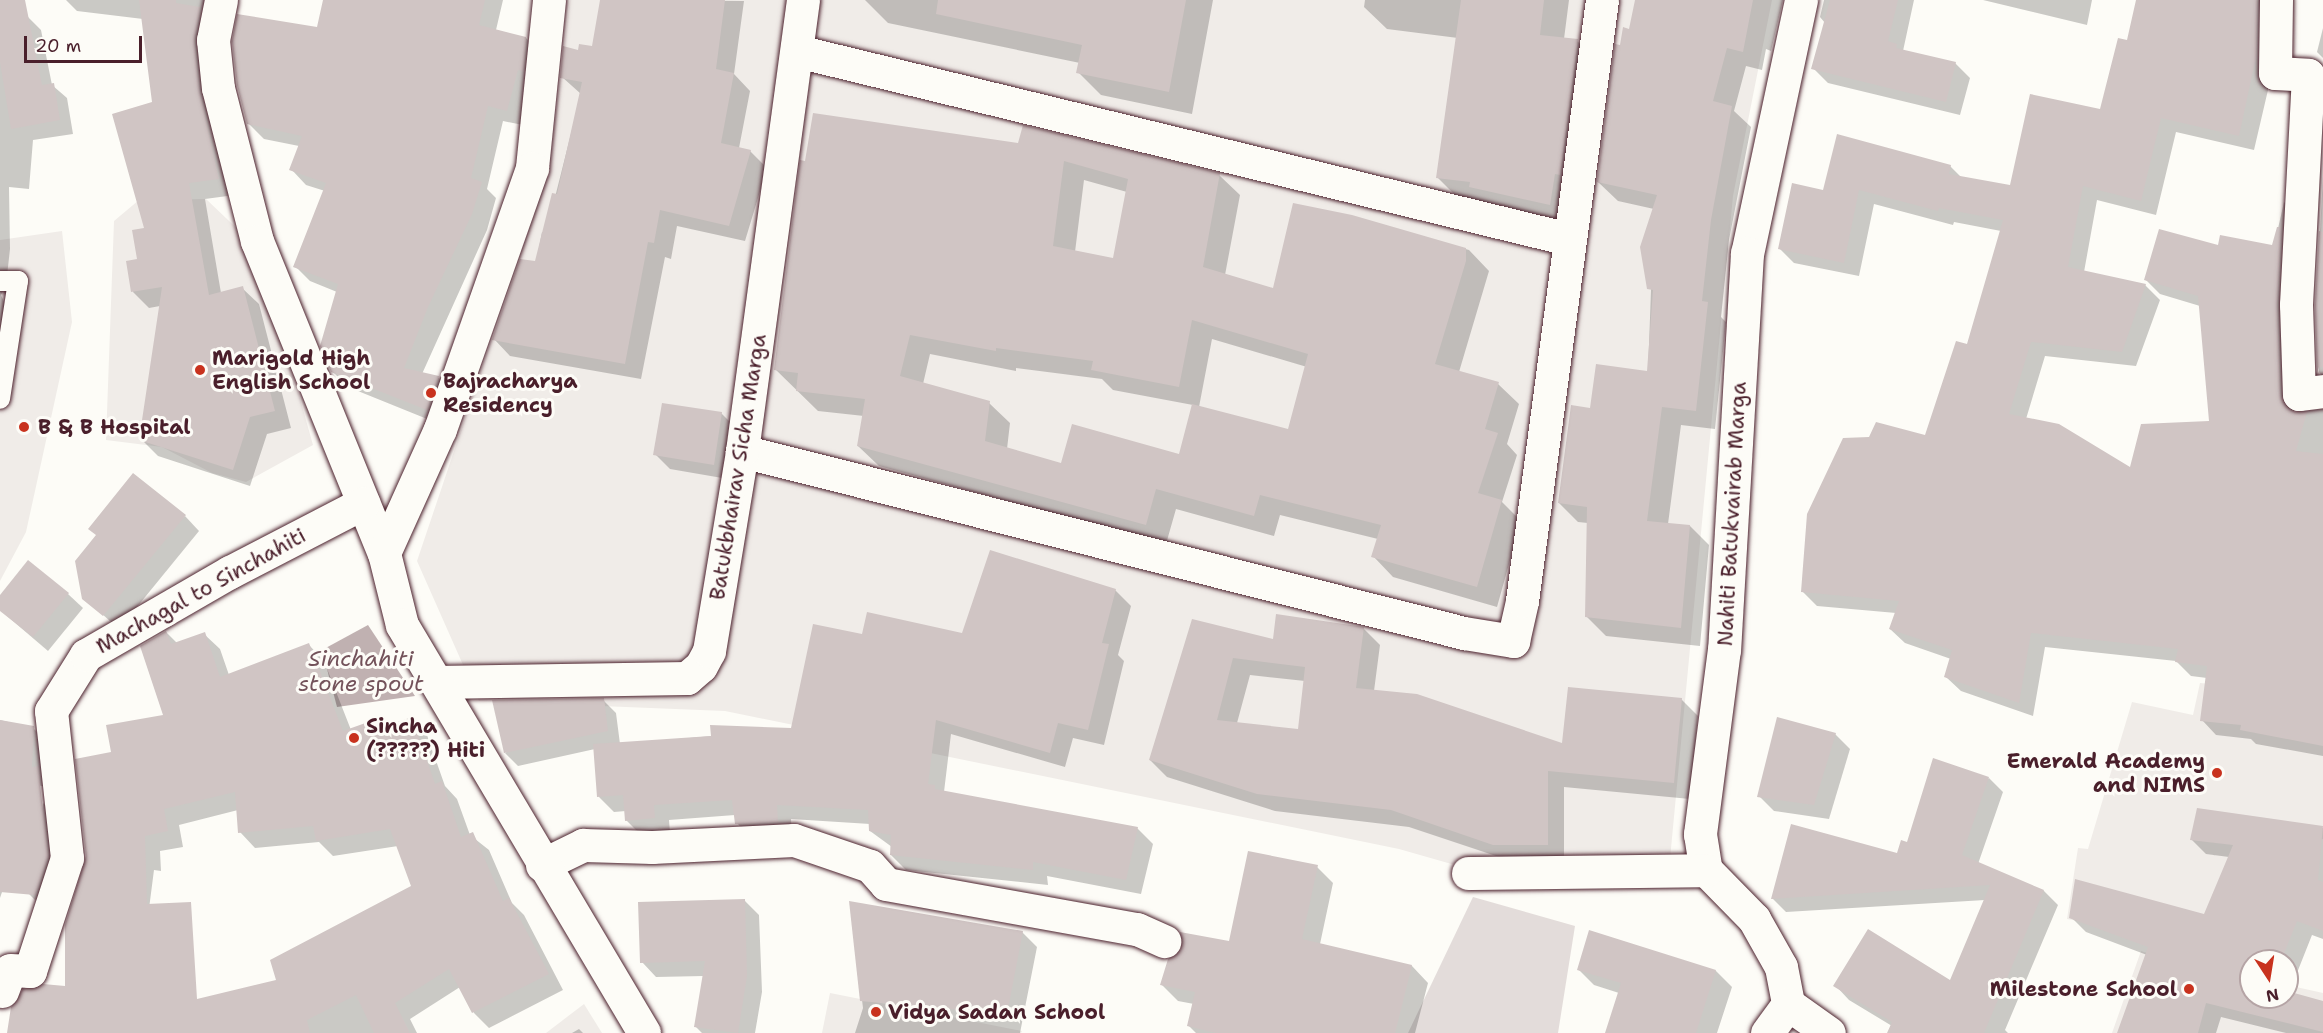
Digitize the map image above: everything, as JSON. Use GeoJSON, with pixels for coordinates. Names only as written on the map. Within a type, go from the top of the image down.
{"type":"FeatureCollection","features":[{"type":"Feature","properties":{"kind":"street"},"geometry":{"type":"LineString","coordinates":[[221,0],[213,40],[218,88],[257,241],[384,553],[402,625],[542,865],[644,1033]]}},
{"type":"Feature","properties":{"kind":"street"},"geometry":{"type":"LineString","coordinates":[[384,553],[440,429],[532,168],[549,0]]}},
{"type":"Feature","properties":{"kind":"street","name":"Batukbhairav Sicha Marga"},"geometry":{"type":"LineString","coordinates":[[436,682],[687,678],[701,666],[709,651],[742,451],[803,0]]}},
{"type":"Feature","properties":{"kind":"street"},"geometry":{"type":"LineString","coordinates":[[742,451],[1464,633],[1513,641],[1522,601],[1602,0]]}},
{"type":"Feature","properties":{"kind":"street","name":"Nahiti Batukvairab Marga"},"geometry":{"type":"LineString","coordinates":[[1706,870],[1700,834],[1724,650],[1747,253],[1801,0]]}},
{"type":"Feature","properties":{"kind":"street"},"geometry":{"type":"LineString","coordinates":[[2276,0],[2276,73],[2308,75],[2296,305],[2311,392]]}},
{"type":"Feature","properties":{"kind":"street"},"geometry":{"type":"LineString","coordinates":[[797,51],[1569,239]]}},
{"type":"Feature","properties":{"kind":"street","name":"Machagal to Sinchahiti"},"geometry":{"type":"LineString","coordinates":[[1,992],[9,970],[30,971],[68,858],[51,711],[86,655],[230,572],[363,503]]}},
{"type":"Feature","properties":{"kind":"street"},"geometry":{"type":"LineString","coordinates":[[542,865],[583,845],[652,847],[794,840],[870,866],[886,884],[1137,929],[1164,941]]}},
{"type":"Feature","properties":{"kind":"street"},"geometry":{"type":"LineString","coordinates":[[1468,873],[1706,870],[1754,919],[1781,967],[1788,1004],[1829,1033]]}},
{"type":"Feature","properties":{"kind":"street"},"geometry":{"type":"LineString","coordinates":[[1767,1033],[1788,1004]]}},
{"type":"Feature","properties":{"kind":"lane"},"geometry":{"type":"LineString","coordinates":[[0,281],[18,281],[0,399]]}},
{"type":"Feature","properties":{"kind":"shaded area"},"geometry":{"type":"Polygon","coordinates":[[[570,0],[1772,0],[1733,196],[1668,880],[1504,879],[1399,849],[725,711],[479,701],[417,561],[549,169],[570,0]]]}},
{"type":"Feature","properties":{"kind":"shaded area","name":"Marigold High English School"},"geometry":{"type":"Polygon","coordinates":[[[206,199],[249,240],[272,299],[313,445],[246,482],[212,473],[162,447],[106,440],[114,221],[139,200],[206,199]]]}},
{"type":"Feature","properties":{"kind":"shaded area","name":"B & B Hospital"},"geometry":{"type":"Polygon","coordinates":[[[62,231],[72,322],[26,532],[0,581],[0,240],[62,231]]]}},
{"type":"Feature","properties":{"kind":"shaded area","name":"Emerald Academy and NIMS"},"geometry":{"type":"Polygon","coordinates":[[[2200,683],[2323,693],[2323,839],[2315,841],[2229,949],[2067,919],[2078,848],[2088,849],[2132,702],[2193,715],[2200,683]]]}},
{"type":"Feature","properties":{"kind":"shaded area"},"geometry":{"type":"Polygon","coordinates":[[[1473,897],[1575,926],[1558,1033],[1408,1033],[1473,897]]]}},
{"type":"Feature","properties":{"kind":"shaded area","name":"Milestone School"},"geometry":{"type":"Polygon","coordinates":[[[2141,951],[2213,975],[2239,990],[2239,1009],[2299,1009],[2299,988],[2323,993],[2323,1033],[2112,1033],[2141,951]]]}},
{"type":"Feature","properties":{"kind":"shaded area","name":"Vidya Sadan School"},"geometry":{"type":"Polygon","coordinates":[[[830,993],[1022,1031],[1021,1033],[822,1033],[830,993]]]}},
{"type":"Feature","properties":{"kind":"shaded area"},"geometry":{"type":"Polygon","coordinates":[[[584,1004],[602,1033],[546,1033],[584,1004]]]}},
{"type":"Feature","properties":{"kind":"water","name":"Sinchahiti stone spout"},"geometry":{"type":"Polygon","coordinates":[[[368,625],[415,696],[337,707],[322,650],[368,625]]]}},
{"type":"Feature","properties":{"kind":"building"},"geometry":{"type":"Polygon","coordinates":[[[0,0],[25,0],[42,85],[54,83],[60,120],[11,129],[0,62],[0,0]]]}},
{"type":"Feature","properties":{"kind":"building"},"geometry":{"type":"Polygon","coordinates":[[[139,0],[176,0],[176,3],[200,7],[194,42],[199,90],[219,179],[189,183],[209,295],[243,286],[275,411],[250,417],[233,470],[139,440],[162,287],[131,292],[126,261],[137,259],[132,230],[144,228],[112,114],[152,102],[139,0]]]}},
{"type":"Feature","properties":{"kind":"building"},"geometry":{"type":"Polygon","coordinates":[[[323,0],[485,0],[479,25],[526,37],[523,71],[518,70],[507,111],[488,106],[471,178],[482,182],[472,214],[428,307],[404,368],[439,376],[427,410],[331,372],[320,346],[338,284],[293,267],[326,183],[289,170],[302,136],[247,124],[237,85],[232,41],[237,14],[317,27],[323,0]]]}},
{"type":"Feature","properties":{"kind":"building"},"geometry":{"type":"Polygon","coordinates":[[[600,0],[725,0],[716,69],[734,73],[721,143],[751,150],[729,226],[660,210],[654,243],[648,242],[625,364],[492,340],[520,259],[535,261],[552,193],[557,194],[582,82],[560,78],[563,46],[578,50],[579,44],[592,46],[600,0]]]}},
{"type":"Feature","properties":{"kind":"building"},"geometry":{"type":"Polygon","coordinates":[[[938,0],[1186,0],[1169,92],[1076,73],[1082,45],[936,14],[938,0]]]}},
{"type":"Feature","properties":{"kind":"building"},"geometry":{"type":"Polygon","coordinates":[[[1461,0],[1544,0],[1540,35],[1578,39],[1560,175],[1555,174],[1550,205],[1469,187],[1470,182],[1436,178],[1461,0]]]}},
{"type":"Feature","properties":{"kind":"building"},"geometry":{"type":"Polygon","coordinates":[[[1635,0],[1753,0],[1743,52],[1727,48],[1713,101],[1732,106],[1711,220],[1702,301],[1708,302],[1696,411],[1662,407],[1647,521],[1690,525],[1681,628],[1585,617],[1587,507],[1558,503],[1571,405],[1590,408],[1596,364],[1647,371],[1653,290],[1647,289],[1640,247],[1657,195],[1597,182],[1615,44],[1620,45],[1623,27],[1629,29],[1635,0]]]}},
{"type":"Feature","properties":{"kind":"building"},"geometry":{"type":"Polygon","coordinates":[[[1830,0],[1898,0],[1888,41],[1897,44],[1896,48],[1956,62],[1946,102],[1811,69],[1830,0]]]}},
{"type":"Feature","properties":{"kind":"building"},"geometry":{"type":"Polygon","coordinates":[[[2136,0],[2257,0],[2256,57],[2239,136],[2161,118],[2141,201],[2083,186],[2068,267],[2146,284],[2122,352],[2031,342],[2009,414],[2059,424],[2130,467],[2141,424],[2209,421],[2198,296],[2144,280],[2159,229],[2218,245],[2220,235],[2272,245],[2277,227],[2281,227],[2277,306],[2280,395],[2291,411],[2307,412],[2296,451],[2323,454],[2323,746],[2240,730],[2241,725],[2200,721],[2207,666],[2175,662],[2178,649],[2031,633],[2019,703],[1944,677],[1952,650],[1889,629],[1899,601],[1801,592],[1807,514],[1843,438],[1869,437],[1876,422],[1925,435],[1956,341],[1967,344],[2003,220],[1939,208],[1938,211],[1859,190],[1844,263],[1778,249],[1792,183],[1823,190],[1837,134],[1951,165],[1949,174],[2010,185],[2030,94],[2100,109],[2118,38],[2127,40],[2136,0]]]}},
{"type":"Feature","properties":{"kind":"building"},"geometry":{"type":"Polygon","coordinates":[[[813,113],[1018,143],[1023,125],[1220,173],[1203,267],[1273,288],[1293,203],[1352,215],[1466,248],[1466,261],[1435,364],[1499,382],[1485,429],[1498,433],[1478,493],[1502,500],[1477,587],[1371,557],[1381,525],[1260,495],[1254,516],[1156,489],[1146,525],[857,446],[865,399],[796,391],[798,373],[774,370],[800,160],[805,161],[813,113]],[[1064,161],[1053,246],[1113,258],[1128,179],[1064,161]],[[1192,320],[1179,387],[1091,370],[1093,361],[996,348],[996,351],[910,335],[900,376],[990,401],[985,441],[1061,463],[1072,424],[1179,454],[1192,404],[1288,429],[1308,354],[1192,320]]]}},
{"type":"Feature","properties":{"kind":"building"},"geometry":{"type":"Polygon","coordinates":[[[2319,231],[2323,232],[2323,367],[2319,367],[2317,373],[2315,305],[2319,231]]]}},
{"type":"Feature","properties":{"kind":"building"},"geometry":{"type":"Polygon","coordinates":[[[662,403],[722,412],[714,465],[653,455],[662,403]]]}},
{"type":"Feature","properties":{"kind":"building"},"geometry":{"type":"Polygon","coordinates":[[[133,473],[186,515],[103,616],[82,599],[75,561],[96,535],[88,529],[133,473]]]}},
{"type":"Feature","properties":{"kind":"building"},"geometry":{"type":"Polygon","coordinates":[[[990,550],[1116,589],[1102,643],[1109,644],[1088,730],[1058,723],[1050,753],[936,720],[928,784],[935,785],[935,789],[1138,827],[1126,880],[1033,862],[1033,870],[890,855],[891,835],[869,831],[868,810],[777,805],[778,822],[735,824],[732,800],[654,805],[655,818],[625,821],[623,795],[597,797],[593,744],[711,736],[710,725],[791,728],[813,624],[862,634],[867,612],[962,633],[990,550]]]}},
{"type":"Feature","properties":{"kind":"building"},"geometry":{"type":"Polygon","coordinates":[[[28,560],[69,593],[33,637],[0,611],[0,595],[28,560]]]}},
{"type":"Feature","properties":{"kind":"building"},"geometry":{"type":"Polygon","coordinates":[[[1276,614],[1364,627],[1356,688],[1417,694],[1562,743],[1568,687],[1682,698],[1674,783],[1548,771],[1548,845],[1493,845],[1391,810],[1257,794],[1149,760],[1192,619],[1273,639],[1276,614]],[[1233,658],[1217,720],[1298,729],[1305,667],[1233,658]]]}},
{"type":"Feature","properties":{"kind":"building"},"geometry":{"type":"Polygon","coordinates":[[[166,631],[171,644],[205,632],[220,677],[309,643],[343,731],[371,721],[375,730],[412,717],[435,784],[442,781],[461,837],[473,832],[503,901],[509,898],[549,974],[472,1013],[449,969],[395,1003],[410,1033],[374,1033],[356,995],[307,1020],[310,1033],[7,1033],[11,1007],[23,989],[43,984],[65,986],[65,925],[86,856],[75,759],[111,752],[106,725],[163,715],[140,646],[166,631]],[[235,792],[164,809],[168,831],[145,836],[147,904],[191,902],[197,999],[276,980],[270,960],[411,886],[390,829],[316,841],[313,826],[238,833],[235,792]]]}},
{"type":"Feature","properties":{"kind":"building"},"geometry":{"type":"Polygon","coordinates":[[[604,698],[608,731],[504,753],[492,700],[604,698]]]}},
{"type":"Feature","properties":{"kind":"building"},"geometry":{"type":"Polygon","coordinates":[[[1777,717],[1836,733],[1814,805],[1757,797],[1777,717]]]}},
{"type":"Feature","properties":{"kind":"building"},"geometry":{"type":"Polygon","coordinates":[[[0,720],[34,726],[32,767],[38,766],[48,856],[35,895],[0,892],[0,720]]]}},
{"type":"Feature","properties":{"kind":"building"},"geometry":{"type":"Polygon","coordinates":[[[1933,758],[1989,777],[1962,855],[2044,890],[1984,1033],[1887,1033],[1892,1022],[1833,986],[1868,929],[1950,980],[1990,885],[1771,899],[1791,824],[1897,853],[1901,840],[1907,842],[1933,758]]]}},
{"type":"Feature","properties":{"kind":"building"},"geometry":{"type":"Polygon","coordinates":[[[2197,808],[2323,826],[2318,880],[2323,882],[2323,931],[2297,921],[2286,949],[2239,949],[2239,1009],[2299,1009],[2299,994],[2323,1001],[2323,1032],[2206,1003],[2198,1033],[2117,1033],[2148,947],[2069,918],[2075,879],[2204,914],[2233,845],[2190,840],[2197,808]]]}},
{"type":"Feature","properties":{"kind":"building"},"geometry":{"type":"Polygon","coordinates":[[[1248,851],[1318,865],[1302,939],[1412,965],[1395,1033],[1216,1033],[1187,1026],[1195,992],[1160,985],[1168,959],[1181,949],[1180,932],[1229,941],[1248,851]]]}},
{"type":"Feature","properties":{"kind":"building"},"geometry":{"type":"Polygon","coordinates":[[[745,899],[747,976],[738,1033],[694,1027],[705,961],[640,963],[638,902],[745,899]]]}},
{"type":"Feature","properties":{"kind":"building"},"geometry":{"type":"Polygon","coordinates":[[[849,901],[1023,931],[1007,1014],[860,1001],[849,901]]]}},
{"type":"Feature","properties":{"kind":"building"},"geometry":{"type":"Polygon","coordinates":[[[1589,930],[1716,970],[1696,1033],[1605,1033],[1621,983],[1577,970],[1589,930]]]}},
{"type":"Feature","properties":{"kind":"place","name":"Marigold High English School"},"geometry":{"type":"Point","coordinates":[200,370]}},
{"type":"Feature","properties":{"kind":"place","name":"Bajracharya Residency"},"geometry":{"type":"Point","coordinates":[431,393]}},
{"type":"Feature","properties":{"kind":"place","name":"B & B Hospital"},"geometry":{"type":"Point","coordinates":[24,427]}},
{"type":"Feature","properties":{"kind":"place","name":"Sincha (?????) Hiti"},"geometry":{"type":"Point","coordinates":[354,738]}},
{"type":"Feature","properties":{"kind":"place","name":"Emerald Academy and NIMS"},"geometry":{"type":"Point","coordinates":[2217,773]}},
{"type":"Feature","properties":{"kind":"place","name":"Milestone School"},"geometry":{"type":"Point","coordinates":[2189,989]}},
{"type":"Feature","properties":{"kind":"place","name":"Vidya Sadan School"},"geometry":{"type":"Point","coordinates":[876,1012]}}]}
